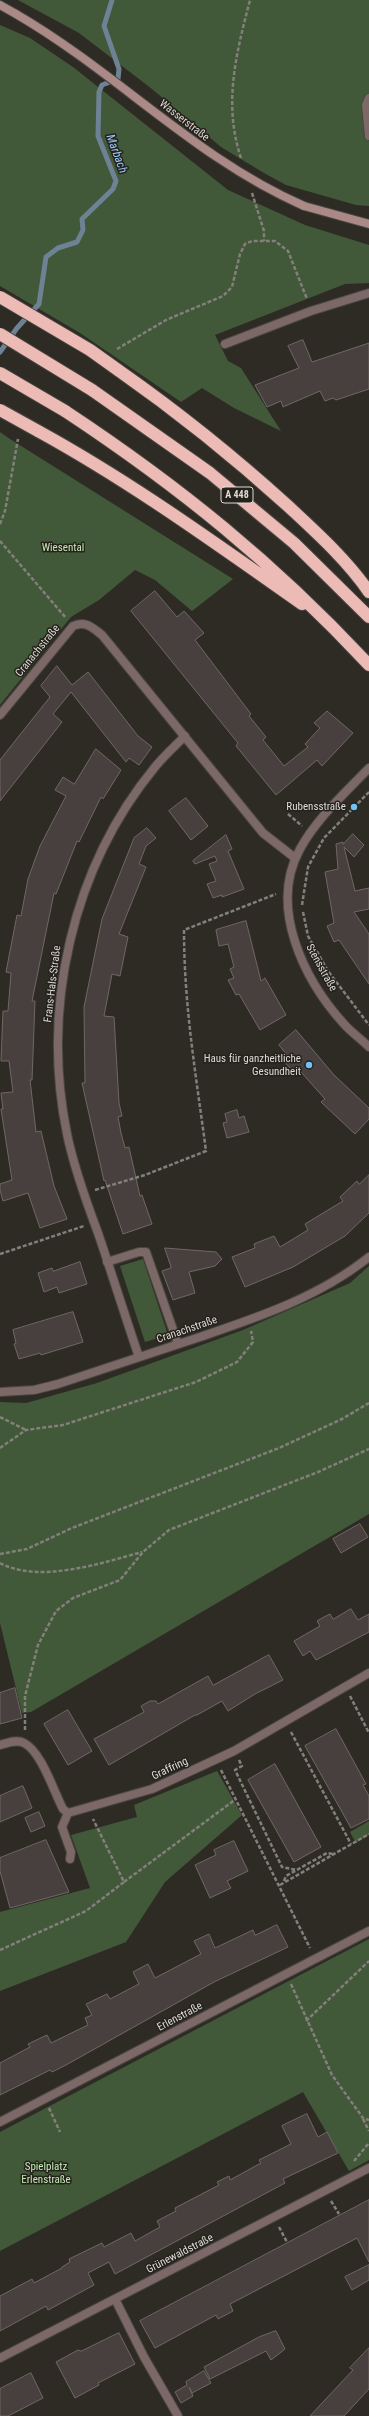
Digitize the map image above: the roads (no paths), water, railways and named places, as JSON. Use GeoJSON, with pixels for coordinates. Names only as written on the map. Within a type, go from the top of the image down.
{"type":"FeatureCollection","features":[{"type":"Feature","properties":{"kind":"highway"},"geometry":{"type":"LineString","coordinates":[[0,297],[90,350],[169,407],[252,473],[306,523],[357,575],[369,592]]}},
{"type":"Feature","properties":{"kind":"highway","name":"A 448"},"geometry":{"type":"LineString","coordinates":[[0,334],[92,390],[210,472],[294,543],[369,617]]}},
{"type":"Feature","properties":{"kind":"highway","name":"A 448"},"geometry":{"type":"LineString","coordinates":[[0,373],[65,410],[120,447],[230,530],[277,572],[369,665]]}},
{"type":"Feature","properties":{"kind":"highway"},"geometry":{"type":"LineString","coordinates":[[0,410],[97,463],[154,500],[332,626]]}},
{"type":"Feature","properties":{"kind":"main road","name":"Wasserstraße"},"geometry":{"type":"LineString","coordinates":[[0,6],[16,14],[87,59],[197,146],[229,168],[271,192],[304,206],[369,224]]}},
{"type":"Feature","properties":{"kind":"street"},"geometry":{"type":"LineString","coordinates":[[369,98],[366,105],[369,136]]}},
{"type":"Feature","properties":{"kind":"street"},"geometry":{"type":"LineString","coordinates":[[225,344],[311,311],[369,293]]}},
{"type":"Feature","properties":{"kind":"street","name":"Cranachstraße"},"geometry":{"type":"LineString","coordinates":[[0,715],[73,626],[82,623],[88,624],[102,635],[185,736]]}},
{"type":"Feature","properties":{"kind":"street"},"geometry":{"type":"LineString","coordinates":[[185,736],[263,833],[295,858]]}},
{"type":"Feature","properties":{"kind":"street","name":"Frans-Hals-Straße"},"geometry":{"type":"LineString","coordinates":[[139,1357],[77,1172],[67,1134],[60,1090],[58,1043],[67,955],[82,898],[103,849],[131,800],[155,767],[185,736]]}},
{"type":"Feature","properties":{"kind":"street","name":"Stensstraße"},"geometry":{"type":"LineString","coordinates":[[369,768],[320,819],[295,858],[287,889],[289,915],[299,954],[320,992],[344,1025],[369,1047]]}},
{"type":"Feature","properties":{"kind":"street"},"geometry":{"type":"LineString","coordinates":[[107,1262],[139,1252],[146,1252],[178,1344]]}},
{"type":"Feature","properties":{"kind":"street","name":"Cranachstraße"},"geometry":{"type":"LineString","coordinates":[[0,1392],[34,1390],[58,1384],[249,1320],[305,1298],[347,1274],[369,1257]]}},
{"type":"Feature","properties":{"kind":"street","name":"Graffring"},"geometry":{"type":"LineString","coordinates":[[68,1813],[152,1789],[216,1760],[285,1723],[369,1674]]}},
{"type":"Feature","properties":{"kind":"street"},"geometry":{"type":"LineString","coordinates":[[0,1745],[18,1742],[25,1743],[39,1758],[63,1809],[68,1813],[62,1827],[71,1852],[70,1859]]}},
{"type":"Feature","properties":{"kind":"street","name":"Erlenstraße"},"geometry":{"type":"LineString","coordinates":[[0,2122],[46,2100],[369,1930]]}},
{"type":"Feature","properties":{"kind":"street","name":"Grünewaldstraße"},"geometry":{"type":"LineString","coordinates":[[0,2358],[369,2168]]}},
{"type":"Feature","properties":{"kind":"street"},"geometry":{"type":"LineString","coordinates":[[116,2299],[144,2357],[178,2416]]}},
{"type":"Feature","properties":{"kind":"waterway","name":"Marbach"},"geometry":{"type":"LineString","coordinates":[[0,352],[17,328],[39,304],[46,257],[58,248],[77,242],[83,230],[82,219],[113,189],[116,181],[98,136],[99,92],[102,85],[118,79],[119,69],[104,26],[112,0]]}},
{"type":"Feature","properties":{"kind":"place","name":"Rubensstraße"},"geometry":{"type":"Point","coordinates":[354,807]}},
{"type":"Feature","properties":{"kind":"place","name":"Haus für ganzheitliche Gesundheit"},"geometry":{"type":"Point","coordinates":[309,1065]}},
{"type":"Feature","properties":{"kind":"park label","name":"Wiesental"},"geometry":{"type":"Point","coordinates":[63,548]}},
{"type":"Feature","properties":{"kind":"park label","name":"Spielplatz Erlenstraße"},"geometry":{"type":"Point","coordinates":[46,2173]}}]}
